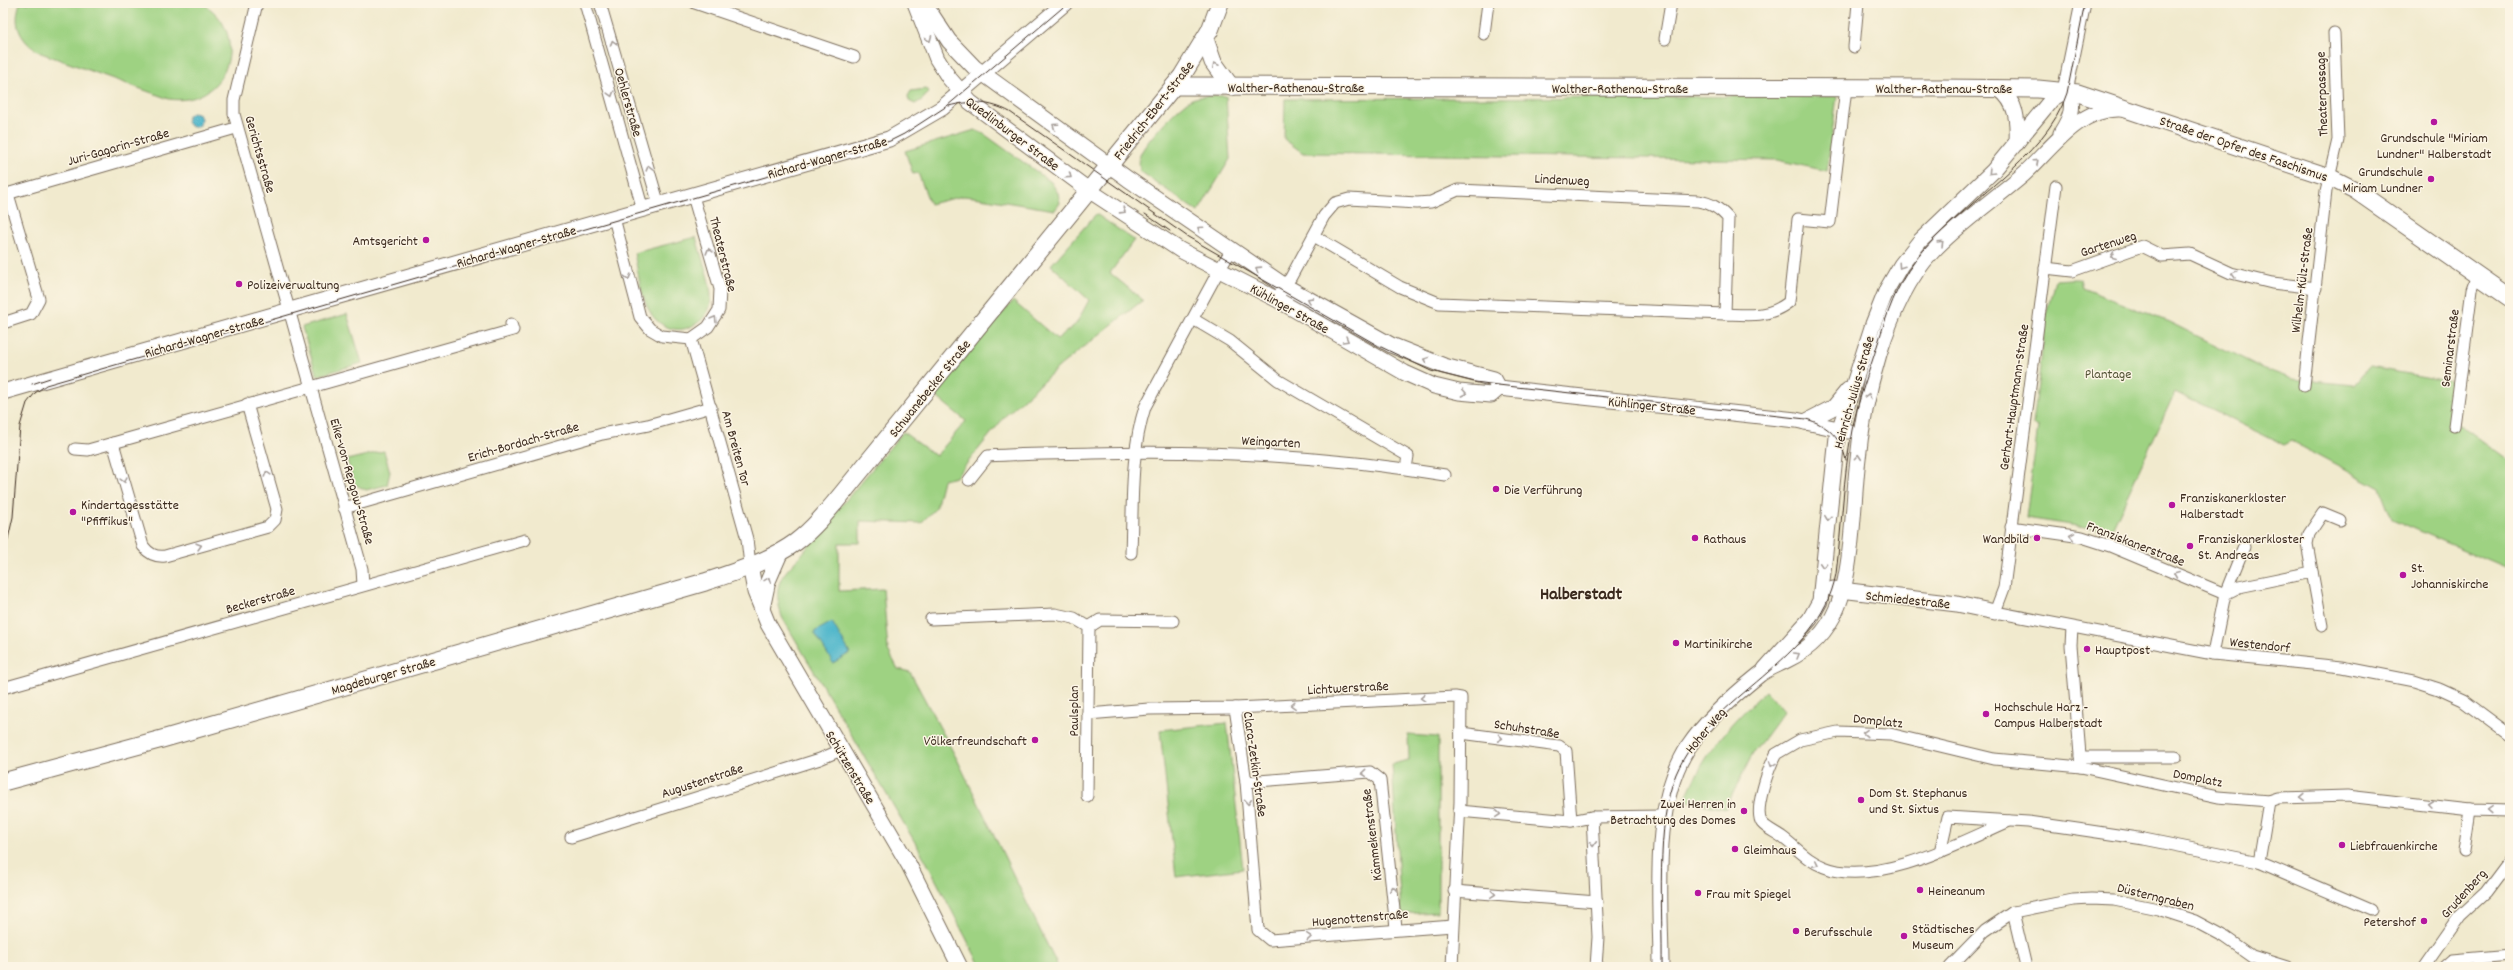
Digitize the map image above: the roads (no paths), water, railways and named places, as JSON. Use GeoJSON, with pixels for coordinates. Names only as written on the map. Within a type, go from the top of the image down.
{"type":"FeatureCollection","features":[{"type":"Feature","properties":{"kind":"main road","name":"Friedrich-Ebert-Straße"},"geometry":{"type":"LineString","coordinates":[[1090,190],[1174,86],[1205,39],[1220,3]]}},
{"type":"Feature","properties":{"kind":"main road"},"geometry":{"type":"LineString","coordinates":[[1205,39],[1213,62],[1231,87]]}},
{"type":"Feature","properties":{"kind":"main road","name":"Walther-Rathenau-Straße"},"geometry":{"type":"LineString","coordinates":[[1174,86],[1846,88],[2065,91]]}},
{"type":"Feature","properties":{"kind":"main road","name":"Straße der Opfer des Faschismus"},"geometry":{"type":"LineString","coordinates":[[2065,91],[2094,96],[2329,177],[2355,190],[2510,298]]}},
{"type":"Feature","properties":{"kind":"main road","name":"Schwanebecker Straße"},"geometry":{"type":"LineString","coordinates":[[750,565],[781,551],[809,531],[836,501],[1090,190]]}},
{"type":"Feature","properties":{"kind":"main road","name":"Magdeburger Straße"},"geometry":{"type":"LineString","coordinates":[[6,782],[595,614],[719,577],[750,565]]}},
{"type":"Feature","properties":{"kind":"street","name":"Gerichtsstraße"},"geometry":{"type":"LineString","coordinates":[[257,3],[234,100],[234,114],[236,128],[289,312]]}},
{"type":"Feature","properties":{"kind":"street","name":"Oehlerstraße"},"geometry":{"type":"LineString","coordinates":[[585,3],[643,210]]}},
{"type":"Feature","properties":{"kind":"street","name":"Oehlerstraße"},"geometry":{"type":"LineString","coordinates":[[600,3],[659,205]]}},
{"type":"Feature","properties":{"kind":"street"},"geometry":{"type":"LineString","coordinates":[[695,3],[721,7],[854,58]]}},
{"type":"Feature","properties":{"kind":"street","name":"Quedlinburger Straße"},"geometry":{"type":"LineString","coordinates":[[914,3],[937,59],[961,93],[984,115],[1090,190]]}},
{"type":"Feature","properties":{"kind":"street","name":"Quedlinburger Straße"},"geometry":{"type":"LineString","coordinates":[[924,3],[949,41],[963,58],[982,74],[1109,165]]}},
{"type":"Feature","properties":{"kind":"street","name":"Richard-Wagner-Straße"},"geometry":{"type":"LineString","coordinates":[[3,392],[289,312],[889,138],[934,113],[961,93],[1065,3]]}},
{"type":"Feature","properties":{"kind":"street"},"geometry":{"type":"LineString","coordinates":[[1484,34],[1488,3]]}},
{"type":"Feature","properties":{"kind":"street"},"geometry":{"type":"LineString","coordinates":[[1665,39],[1671,3]]}},
{"type":"Feature","properties":{"kind":"street"},"geometry":{"type":"LineString","coordinates":[[1854,48],[1858,3]]}},
{"type":"Feature","properties":{"kind":"street"},"geometry":{"type":"LineString","coordinates":[[2065,91],[2083,3]]}},
{"type":"Feature","properties":{"kind":"street","name":"Theaterpassage"},"geometry":{"type":"LineString","coordinates":[[2329,177],[2338,140],[2334,34]]}},
{"type":"Feature","properties":{"kind":"street"},"geometry":{"type":"LineString","coordinates":[[1314,236],[1400,287],[1439,303],[1725,314],[1764,315],[1777,312],[1789,302],[1798,219],[1830,222],[1846,88]]}},
{"type":"Feature","properties":{"kind":"street"},"geometry":{"type":"LineString","coordinates":[[1998,89],[2007,95],[2014,104],[2017,121],[2017,143]]}},
{"type":"Feature","properties":{"kind":"street","name":"Heinrich-Julius-Straße"},"geometry":{"type":"LineString","coordinates":[[1762,673],[1780,649],[1810,618],[1820,601],[1834,454],[1839,430],[1881,303],[1901,265],[1930,230],[1993,171],[2052,99],[2065,91],[2071,97],[2072,108],[2066,126],[2050,150]]}},
{"type":"Feature","properties":{"kind":"street","name":"Heinrich-Julius-Straße"},"geometry":{"type":"LineString","coordinates":[[1843,591],[1860,434],[1872,384],[1894,311],[1916,271],[1943,240],[1986,206],[2090,114],[2114,108],[2132,109]]}},
{"type":"Feature","properties":{"kind":"street","name":"Juri-Gagarin-Straße"},"geometry":{"type":"LineString","coordinates":[[3,323],[31,314],[39,299],[5,194],[236,128]]}},
{"type":"Feature","properties":{"kind":"street","name":"Kühlinger Straße"},"geometry":{"type":"LineString","coordinates":[[1109,165],[1231,251],[1285,286],[1391,345],[1444,366],[1494,379],[1499,388]]}},
{"type":"Feature","properties":{"kind":"street","name":"Wilhelm-Külz-Straße"},"geometry":{"type":"LineString","coordinates":[[2304,386],[2329,177]]}},
{"type":"Feature","properties":{"kind":"street","name":"Gerhart-Hauptmann-Straße"},"geometry":{"type":"LineString","coordinates":[[1995,612],[2004,588],[2056,186]]}},
{"type":"Feature","properties":{"kind":"street","name":"Kühlinger Straße"},"geometry":{"type":"LineString","coordinates":[[1090,190],[1180,250],[1276,299],[1421,381],[1472,395],[1491,395],[1499,388],[1806,422],[1860,434]]}},
{"type":"Feature","properties":{"kind":"street","name":"Lindenweg"},"geometry":{"type":"LineString","coordinates":[[1276,299],[1314,236],[1324,216],[1335,203],[1349,199],[1417,203],[1431,202],[1458,190],[1708,202],[1719,208],[1728,218],[1725,314]]}},
{"type":"Feature","properties":{"kind":"street","name":"Theaterstraße"},"geometry":{"type":"LineString","coordinates":[[691,339],[701,334],[714,320],[721,298],[693,196]]}},
{"type":"Feature","properties":{"kind":"street"},"geometry":{"type":"LineString","coordinates":[[614,218],[640,317],[650,329],[662,336],[691,339]]}},
{"type":"Feature","properties":{"kind":"street","name":"Gartenweg"},"geometry":{"type":"LineString","coordinates":[[2045,268],[2072,271],[2142,246],[2162,256],[2190,254],[2218,268],[2272,283],[2316,288]]}},
{"type":"Feature","properties":{"kind":"street"},"geometry":{"type":"LineString","coordinates":[[1131,553],[1135,452],[1138,429],[1145,408],[1219,270],[1231,251]]}},
{"type":"Feature","properties":{"kind":"street","name":"Seminarstraße"},"geometry":{"type":"LineString","coordinates":[[2454,426],[2472,289],[2477,275]]}},
{"type":"Feature","properties":{"kind":"street","name":"Eike-von-Repgow-Straße"},"geometry":{"type":"LineString","coordinates":[[289,312],[362,569],[363,585]]}},
{"type":"Feature","properties":{"kind":"street"},"geometry":{"type":"LineString","coordinates":[[1193,319],[1230,341],[1278,380],[1408,456],[1406,468]]}},
{"type":"Feature","properties":{"kind":"street"},"geometry":{"type":"LineString","coordinates":[[74,449],[88,450],[310,386],[513,330],[511,324]]}},
{"type":"Feature","properties":{"kind":"street","name":"Am Breiten Tor"},"geometry":{"type":"LineString","coordinates":[[691,339],[711,407],[746,539],[750,565]]}},
{"type":"Feature","properties":{"kind":"street"},"geometry":{"type":"LineString","coordinates":[[1806,422],[1834,407],[1855,379]]}},
{"type":"Feature","properties":{"kind":"street"},"geometry":{"type":"LineString","coordinates":[[113,443],[143,546],[149,553],[157,557],[165,556],[268,527],[275,520],[277,509],[247,404]]}},
{"type":"Feature","properties":{"kind":"street","name":"Erich-Bordach-Straße"},"geometry":{"type":"LineString","coordinates":[[344,508],[602,434],[648,425],[711,407]]}},
{"type":"Feature","properties":{"kind":"street","name":"Weingarten"},"geometry":{"type":"LineString","coordinates":[[969,480],[988,456],[1135,452],[1301,457],[1375,463],[1445,475]]}},
{"type":"Feature","properties":{"kind":"street"},"geometry":{"type":"LineString","coordinates":[[2322,626],[2307,544],[2309,534],[2323,513],[2340,520]]}},
{"type":"Feature","properties":{"kind":"street","name":"Franziskanerstraße"},"geometry":{"type":"LineString","coordinates":[[2011,527],[2082,538],[2103,544],[2225,594]]}},
{"type":"Feature","properties":{"kind":"street","name":"Beckerstraße"},"geometry":{"type":"LineString","coordinates":[[3,688],[525,540]]}},
{"type":"Feature","properties":{"kind":"street"},"geometry":{"type":"LineString","coordinates":[[2212,654],[2225,594],[2244,547]]}},
{"type":"Feature","properties":{"kind":"street"},"geometry":{"type":"LineString","coordinates":[[762,612],[765,591],[781,551]]}},
{"type":"Feature","properties":{"kind":"street","name":"Schützenstraße"},"geometry":{"type":"LineString","coordinates":[[750,565],[762,612],[774,636],[909,865],[960,967]]}},
{"type":"Feature","properties":{"kind":"street"},"geometry":{"type":"LineString","coordinates":[[2225,594],[2238,587],[2312,572]]}},
{"type":"Feature","properties":{"kind":"street","name":"Schmiedestraße"},"geometry":{"type":"LineString","coordinates":[[1822,587],[1843,591],[1937,602],[1995,612]]}},
{"type":"Feature","properties":{"kind":"street","name":"Hoher Weg"},"geometry":{"type":"LineString","coordinates":[[1661,967],[1661,846],[1664,816],[1670,785],[1689,747],[1716,715],[1762,673],[1802,652],[1818,639],[1832,618],[1843,591]]}},
{"type":"Feature","properties":{"kind":"street","name":"Westendorf"},"geometry":{"type":"LineString","coordinates":[[1995,612],[2212,654],[2342,667],[2414,681],[2439,689],[2463,700],[2510,735]]}},
{"type":"Feature","properties":{"kind":"street"},"geometry":{"type":"LineString","coordinates":[[930,619],[1055,614],[1074,618],[1088,627],[1100,620],[1173,621]]}},
{"type":"Feature","properties":{"kind":"street","name":"Paulsplan"},"geometry":{"type":"LineString","coordinates":[[1087,796],[1088,627]]}},
{"type":"Feature","properties":{"kind":"street"},"geometry":{"type":"LineString","coordinates":[[2072,628],[2071,645],[2081,762]]}},
{"type":"Feature","properties":{"kind":"street","name":"Lichtwerstraße"},"geometry":{"type":"LineString","coordinates":[[1235,708],[1447,697],[1461,698],[1461,734]]}},
{"type":"Feature","properties":{"kind":"street","name":"Clara-Zetkin-Straße"},"geometry":{"type":"LineString","coordinates":[[1088,714],[1149,709],[1235,708],[1246,782],[1258,930],[1270,940]]}},
{"type":"Feature","properties":{"kind":"street","name":"Domplatz"},"geometry":{"type":"LineString","coordinates":[[2009,821],[1940,852],[1890,868],[1851,873],[1838,872],[1824,868],[1803,856],[1784,839],[1762,824],[1758,811],[1776,754],[1800,740],[1838,732],[1890,734],[1994,759],[2081,762],[2176,757]]}},
{"type":"Feature","properties":{"kind":"street"},"geometry":{"type":"LineString","coordinates":[[1452,967],[1461,734]]}},
{"type":"Feature","properties":{"kind":"street","name":"Schuhstraße"},"geometry":{"type":"LineString","coordinates":[[1461,734],[1563,748],[1566,758],[1571,821]]}},
{"type":"Feature","properties":{"kind":"street","name":"Augustenstraße"},"geometry":{"type":"LineString","coordinates":[[572,837],[841,750]]}},
{"type":"Feature","properties":{"kind":"street","name":"Domplatz"},"geometry":{"type":"LineString","coordinates":[[2081,762],[2218,797],[2269,801],[2278,798],[2347,796],[2470,810],[2510,811]]}},
{"type":"Feature","properties":{"kind":"street","name":"Kämmekenstraße"},"geometry":{"type":"LineString","coordinates":[[1246,782],[1370,772],[1376,775],[1380,780],[1385,817],[1396,928]]}},
{"type":"Feature","properties":{"kind":"street"},"geometry":{"type":"LineString","coordinates":[[2259,862],[2269,801]]}},
{"type":"Feature","properties":{"kind":"street"},"geometry":{"type":"LineString","coordinates":[[2464,851],[2470,810]]}},
{"type":"Feature","properties":{"kind":"street"},"geometry":{"type":"LineString","coordinates":[[1459,811],[1571,821],[1592,817],[1664,816]]}},
{"type":"Feature","properties":{"kind":"street"},"geometry":{"type":"LineString","coordinates":[[1592,817],[1598,937],[1596,967]]}},
{"type":"Feature","properties":{"kind":"street"},"geometry":{"type":"LineString","coordinates":[[1940,852],[1948,817],[2009,821],[2144,839],[2259,862],[2371,910]]}},
{"type":"Feature","properties":{"kind":"street","name":"Grudenberg"},"geometry":{"type":"LineString","coordinates":[[2424,967],[2459,917],[2486,892],[2510,860]]}},
{"type":"Feature","properties":{"kind":"street"},"geometry":{"type":"LineString","coordinates":[[1454,891],[1597,902]]}},
{"type":"Feature","properties":{"kind":"street","name":"Düsterngraben"},"geometry":{"type":"LineString","coordinates":[[1950,967],[1985,931],[2012,912],[2073,900],[2114,900],[2158,909],[2195,920],[2225,937],[2252,956],[2287,967]]}},
{"type":"Feature","properties":{"kind":"street"},"geometry":{"type":"LineString","coordinates":[[2012,912],[2026,967]]}},
{"type":"Feature","properties":{"kind":"street","name":"Hugenottenstraße"},"geometry":{"type":"LineString","coordinates":[[1270,940],[1396,928],[1453,926]]}},
{"type":"Feature","properties":{"kind":"street"},"geometry":{"type":"LineString","coordinates":[[2445,967],[2453,960],[2510,955]]}},
{"type":"Feature","properties":{"kind":"water"},"geometry":{"type":"Polygon","coordinates":[[[194,113],[199,115],[201,120],[199,125],[194,127],[189,125],[187,120],[189,115],[194,113]]]}},
{"type":"Feature","properties":{"kind":"water"},"geometry":{"type":"Polygon","coordinates":[[[832,622],[850,653],[833,663],[814,632],[832,622]]]}},
{"type":"Feature","properties":{"kind":"tram line"},"geometry":{"type":"LineString","coordinates":[[3,561],[13,517],[20,426],[27,403],[35,393],[46,385],[890,141],[904,134],[947,106],[1068,3]]}},
{"type":"Feature","properties":{"kind":"tram line"},"geometry":{"type":"LineString","coordinates":[[1662,967],[1661,895],[1663,843],[1669,794],[1676,774],[1692,746],[1713,721],[1787,655],[1809,631],[1826,605],[1836,574],[1852,430],[1864,386],[1885,321],[1897,290],[1915,261],[1932,241],[2021,160],[2041,139],[2056,117],[2067,93],[2085,3]]}},
{"type":"Feature","properties":{"kind":"tram line"},"geometry":{"type":"LineString","coordinates":[[949,106],[965,103],[980,103],[995,106],[1010,112],[1188,237],[1377,345],[1431,371],[1475,382],[1498,385],[1806,419],[1821,425],[1837,439],[1841,445],[1846,460]]}},
{"type":"Feature","properties":{"kind":"tram line"},"geometry":{"type":"LineString","coordinates":[[1145,214],[1170,231]]}},
{"type":"Feature","properties":{"kind":"tram line"},"geometry":{"type":"LineString","coordinates":[[32,384],[50,378]]}},
{"type":"Feature","properties":{"kind":"place","name":"Grundschule \"Miriam Lundner\" Halberstadt"},"geometry":{"type":"Point","coordinates":[2434,122]}},
{"type":"Feature","properties":{"kind":"place","name":"Grundschule Miriam Lundner"},"geometry":{"type":"Point","coordinates":[2431,179]}},
{"type":"Feature","properties":{"kind":"place","name":"Amtsgericht"},"geometry":{"type":"Point","coordinates":[426,240]}},
{"type":"Feature","properties":{"kind":"place","name":"Polizeiverwaltung"},"geometry":{"type":"Point","coordinates":[239,284]}},
{"type":"Feature","properties":{"kind":"place","name":"Die Verführung"},"geometry":{"type":"Point","coordinates":[1496,489]}},
{"type":"Feature","properties":{"kind":"place","name":"Franziskanerkloster Halberstadt"},"geometry":{"type":"Point","coordinates":[2172,505]}},
{"type":"Feature","properties":{"kind":"place","name":"Kindertagesstätte \"Pfiffikus\""},"geometry":{"type":"Point","coordinates":[73,512]}},
{"type":"Feature","properties":{"kind":"place","name":"Rathaus"},"geometry":{"type":"Point","coordinates":[1695,538]}},
{"type":"Feature","properties":{"kind":"place","name":"Wandbild"},"geometry":{"type":"Point","coordinates":[2037,538]}},
{"type":"Feature","properties":{"kind":"place","name":"Franziskanerkloster St. Andreas"},"geometry":{"type":"Point","coordinates":[2190,546]}},
{"type":"Feature","properties":{"kind":"place","name":"St. Johanniskirche"},"geometry":{"type":"Point","coordinates":[2403,575]}},
{"type":"Feature","properties":{"kind":"place","name":"Martinikirche"},"geometry":{"type":"Point","coordinates":[1676,643]}},
{"type":"Feature","properties":{"kind":"place","name":"Hauptpost"},"geometry":{"type":"Point","coordinates":[2087,649]}},
{"type":"Feature","properties":{"kind":"place","name":"Hochschule Harz - Campus Halberstadt"},"geometry":{"type":"Point","coordinates":[1986,714]}},
{"type":"Feature","properties":{"kind":"place","name":"Völkerfreundschaft"},"geometry":{"type":"Point","coordinates":[1035,740]}},
{"type":"Feature","properties":{"kind":"place","name":"Dom St. Stephanus und St. Sixtus"},"geometry":{"type":"Point","coordinates":[1861,800]}},
{"type":"Feature","properties":{"kind":"place","name":"Zwei Herren in Betrachtung des Domes"},"geometry":{"type":"Point","coordinates":[1744,811]}},
{"type":"Feature","properties":{"kind":"place","name":"Liebfrauenkirche"},"geometry":{"type":"Point","coordinates":[2342,845]}},
{"type":"Feature","properties":{"kind":"place","name":"Gleimhaus"},"geometry":{"type":"Point","coordinates":[1735,849]}},
{"type":"Feature","properties":{"kind":"place","name":"Heineanum"},"geometry":{"type":"Point","coordinates":[1920,890]}},
{"type":"Feature","properties":{"kind":"place","name":"Frau mit Spiegel"},"geometry":{"type":"Point","coordinates":[1698,893]}},
{"type":"Feature","properties":{"kind":"place","name":"Petershof"},"geometry":{"type":"Point","coordinates":[2424,921]}},
{"type":"Feature","properties":{"kind":"place","name":"Berufsschule"},"geometry":{"type":"Point","coordinates":[1796,931]}},
{"type":"Feature","properties":{"kind":"place","name":"Städtisches Museum"},"geometry":{"type":"Point","coordinates":[1904,936]}},
{"type":"Feature","properties":{"kind":"district","name":"Halberstadt"},"geometry":{"type":"Point","coordinates":[1581,593]}},
{"type":"Feature","properties":{"kind":"park label","name":"Plantage"},"geometry":{"type":"Point","coordinates":[2108,373]}}]}
